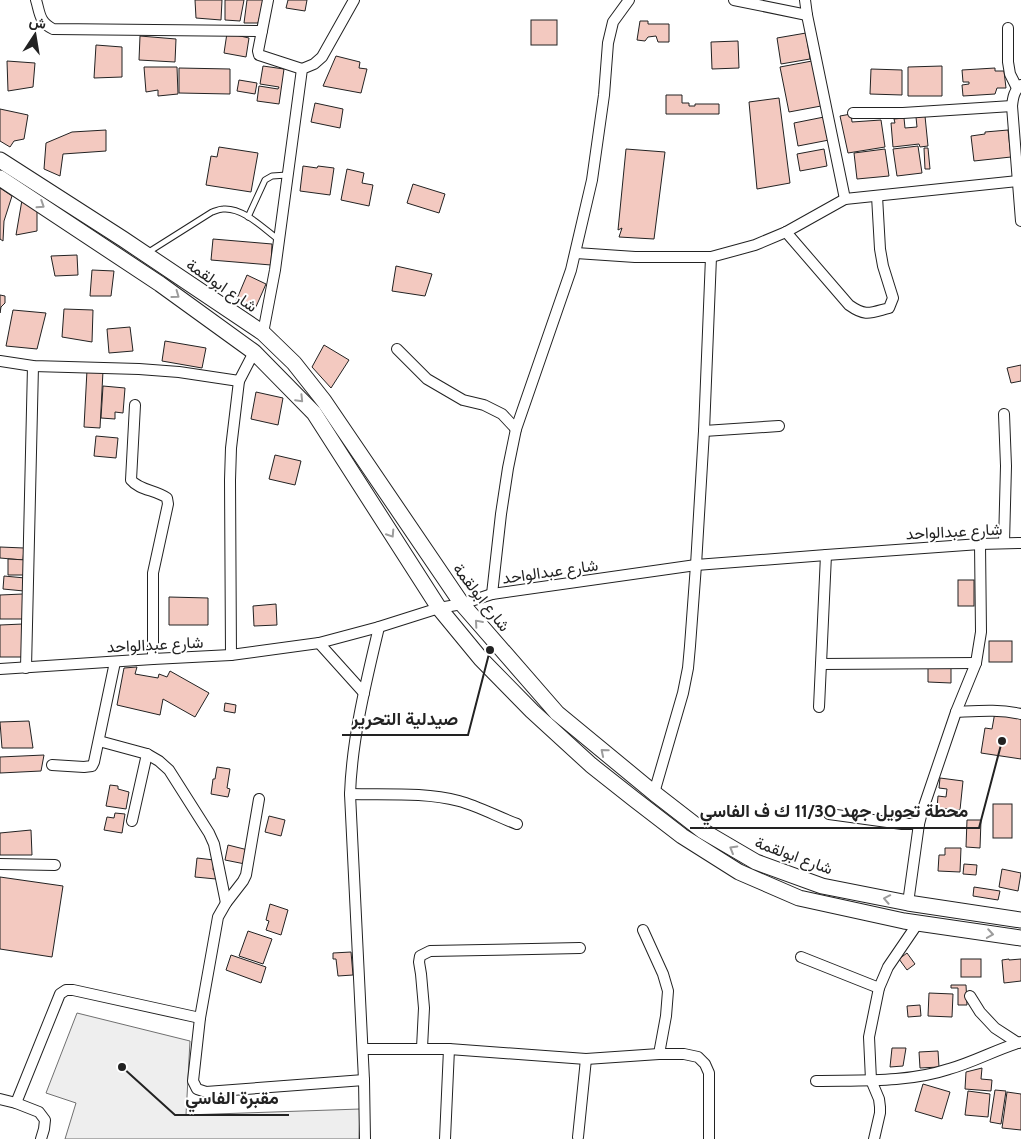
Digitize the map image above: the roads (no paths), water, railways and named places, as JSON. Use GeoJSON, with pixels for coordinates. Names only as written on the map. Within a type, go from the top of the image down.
{"type":"FeatureCollection","features":[{"type":"Feature","properties":{"kind":"street"},"geometry":{"type":"LineString","coordinates":[[36,0],[42,20],[53,29],[262,31]]}},
{"type":"Feature","properties":{"kind":"street"},"geometry":{"type":"LineString","coordinates":[[268,0],[258,51],[259,55],[302,69],[314,64],[322,57],[354,0]]}},
{"type":"Feature","properties":{"kind":"street"},"geometry":{"type":"LineString","coordinates":[[492,594],[501,514],[516,429],[576,253],[592,180],[604,95],[608,44],[613,22],[629,0]]}},
{"type":"Feature","properties":{"kind":"street"},"geometry":{"type":"LineString","coordinates":[[734,0],[807,15]]}},
{"type":"Feature","properties":{"kind":"street"},"geometry":{"type":"LineString","coordinates":[[805,0],[845,199]]}},
{"type":"Feature","properties":{"kind":"street"},"geometry":{"type":"LineString","coordinates":[[1008,28],[1010,74],[1019,87],[1012,99],[1012,106],[1021,220]]}},
{"type":"Feature","properties":{"kind":"street"},"geometry":{"type":"LineString","coordinates":[[262,333],[275,270],[302,69]]}},
{"type":"Feature","properties":{"kind":"street"},"geometry":{"type":"LineString","coordinates":[[853,113],[903,113],[1012,106]]}},
{"type":"Feature","properties":{"kind":"street","name":"شارع ابولقمة"},"geometry":{"type":"LineString","coordinates":[[0,160],[262,333],[294,363],[324,402],[462,604],[557,713],[703,831],[756,862],[822,886],[908,903],[1021,920]]}},
{"type":"Feature","properties":{"kind":"street","name":"شارع ابولقمة"},"geometry":{"type":"LineString","coordinates":[[0,178],[160,284],[254,352],[314,413],[439,608],[481,659],[532,711],[591,765],[682,836],[739,872],[799,898],[918,923],[1021,938]]}},
{"type":"Feature","properties":{"kind":"street"},"geometry":{"type":"LineString","coordinates":[[576,253],[635,257],[711,258],[755,245],[786,232],[845,199],[1018,181]]}},
{"type":"Feature","properties":{"kind":"street"},"geometry":{"type":"LineString","coordinates":[[786,232],[849,306],[857,311],[868,314],[889,308],[893,298],[880,249],[877,196]]}},
{"type":"Feature","properties":{"kind":"street"},"geometry":{"type":"LineString","coordinates":[[654,793],[688,668],[704,430],[711,258]]}},
{"type":"Feature","properties":{"kind":"street"},"geometry":{"type":"LineString","coordinates":[[397,349],[427,379],[463,400],[484,405],[502,414],[516,429]]}},
{"type":"Feature","properties":{"kind":"street"},"geometry":{"type":"LineString","coordinates":[[231,655],[230,456],[239,381],[254,352]]}},
{"type":"Feature","properties":{"kind":"street"},"geometry":{"type":"LineString","coordinates":[[0,361],[33,366],[139,368],[239,381]]}},
{"type":"Feature","properties":{"kind":"street"},"geometry":{"type":"LineString","coordinates":[[26,668],[33,366]]}},
{"type":"Feature","properties":{"kind":"street"},"geometry":{"type":"LineString","coordinates":[[135,404],[131,480],[134,485],[167,498],[168,504],[153,573],[153,659]]}},
{"type":"Feature","properties":{"kind":"street"},"geometry":{"type":"LineString","coordinates":[[1004,414],[1006,466],[1004,543]]}},
{"type":"Feature","properties":{"kind":"street"},"geometry":{"type":"LineString","coordinates":[[704,430],[779,426]]}},
{"type":"Feature","properties":{"kind":"street","name":"شارع عبدالواحد"},"geometry":{"type":"LineString","coordinates":[[0,670],[231,655],[319,643],[492,594],[696,565],[826,554],[1021,543]]}},
{"type":"Feature","properties":{"kind":"street"},"geometry":{"type":"LineString","coordinates":[[908,903],[922,812],[956,712],[976,663],[982,632],[980,544]]}},
{"type":"Feature","properties":{"kind":"street"},"geometry":{"type":"LineString","coordinates":[[819,707],[826,554]]}},
{"type":"Feature","properties":{"kind":"street"},"geometry":{"type":"LineString","coordinates":[[365,1139],[363,1049],[350,794],[351,772],[364,693],[379,627]]}},
{"type":"Feature","properties":{"kind":"street"},"geometry":{"type":"LineString","coordinates":[[319,643],[364,693]]}},
{"type":"Feature","properties":{"kind":"street"},"geometry":{"type":"LineString","coordinates":[[52,765],[92,766],[115,662]]}},
{"type":"Feature","properties":{"kind":"street"},"geometry":{"type":"LineString","coordinates":[[820,664],[976,663]]}},
{"type":"Feature","properties":{"kind":"street"},"geometry":{"type":"LineString","coordinates":[[956,712],[1000,710],[1021,714]]}},
{"type":"Feature","properties":{"kind":"street"},"geometry":{"type":"LineString","coordinates":[[99,741],[147,754],[169,770],[214,844],[226,903]]}},
{"type":"Feature","properties":{"kind":"street"},"geometry":{"type":"LineString","coordinates":[[132,821],[147,754]]}},
{"type":"Feature","properties":{"kind":"street"},"geometry":{"type":"LineString","coordinates":[[350,794],[424,795],[460,801],[517,824]]}},
{"type":"Feature","properties":{"kind":"street"},"geometry":{"type":"LineString","coordinates":[[259,800],[246,875],[218,917],[200,1018],[193,1081],[197,1089],[206,1092],[364,1080]]}},
{"type":"Feature","properties":{"kind":"street"},"geometry":{"type":"LineString","coordinates":[[829,814],[902,824],[919,824]]}},
{"type":"Feature","properties":{"kind":"street"},"geometry":{"type":"LineString","coordinates":[[0,864],[55,865]]}},
{"type":"Feature","properties":{"kind":"street"},"geometry":{"type":"LineString","coordinates":[[874,1139],[880,1107],[879,1099],[871,1080],[869,1036],[879,988],[888,968],[918,923]]}},
{"type":"Feature","properties":{"kind":"street"},"geometry":{"type":"LineString","coordinates":[[643,930],[663,974],[668,991],[666,1016],[659,1054]]}},
{"type":"Feature","properties":{"kind":"street"},"geometry":{"type":"LineString","coordinates":[[422,1048],[424,1008],[420,956],[430,951],[580,948]]}},
{"type":"Feature","properties":{"kind":"street"},"geometry":{"type":"LineString","coordinates":[[801,956],[879,988]]}},
{"type":"Feature","properties":{"kind":"street"},"geometry":{"type":"LineString","coordinates":[[16,1103],[60,994],[66,990],[200,1018]]}},
{"type":"Feature","properties":{"kind":"street"},"geometry":{"type":"LineString","coordinates":[[970,996],[980,1012],[995,1028],[1019,1042]]}},
{"type":"Feature","properties":{"kind":"street"},"geometry":{"type":"LineString","coordinates":[[816,1081],[899,1079],[930,1074],[949,1070],[1019,1042]]}},
{"type":"Feature","properties":{"kind":"street"},"geometry":{"type":"LineString","coordinates":[[363,1049],[449,1049],[586,1059],[659,1054],[684,1054],[698,1057],[705,1064],[709,1073],[709,1139]]}},
{"type":"Feature","properties":{"kind":"street"},"geometry":{"type":"LineString","coordinates":[[445,1139],[449,1049]]}},
{"type":"Feature","properties":{"kind":"street"},"geometry":{"type":"LineString","coordinates":[[578,1136],[586,1059]]}},
{"type":"Feature","properties":{"kind":"street"},"geometry":{"type":"LineString","coordinates":[[0,1098],[39,1112],[45,1120],[41,1139]]}},
{"type":"Feature","properties":{"kind":"lane"},"geometry":{"type":"LineString","coordinates":[[248,217],[265,180],[272,176],[287,175]]}},
{"type":"Feature","properties":{"kind":"lane"},"geometry":{"type":"LineString","coordinates":[[145,254],[212,212],[222,208],[234,209],[279,240]]}},
{"type":"Feature","properties":{"kind":"place","name":"صيدلية التحرير"},"geometry":{"type":"Point","coordinates":[490,650]}},
{"type":"Feature","properties":{"kind":"place","name":"محطة تحويل جهد 11/30 ك ف الفاسي"},"geometry":{"type":"Point","coordinates":[1002,741]}},
{"type":"Feature","properties":{"kind":"place","name":"مقبرة الفاسي"},"geometry":{"type":"Point","coordinates":[122,1067]}}]}
